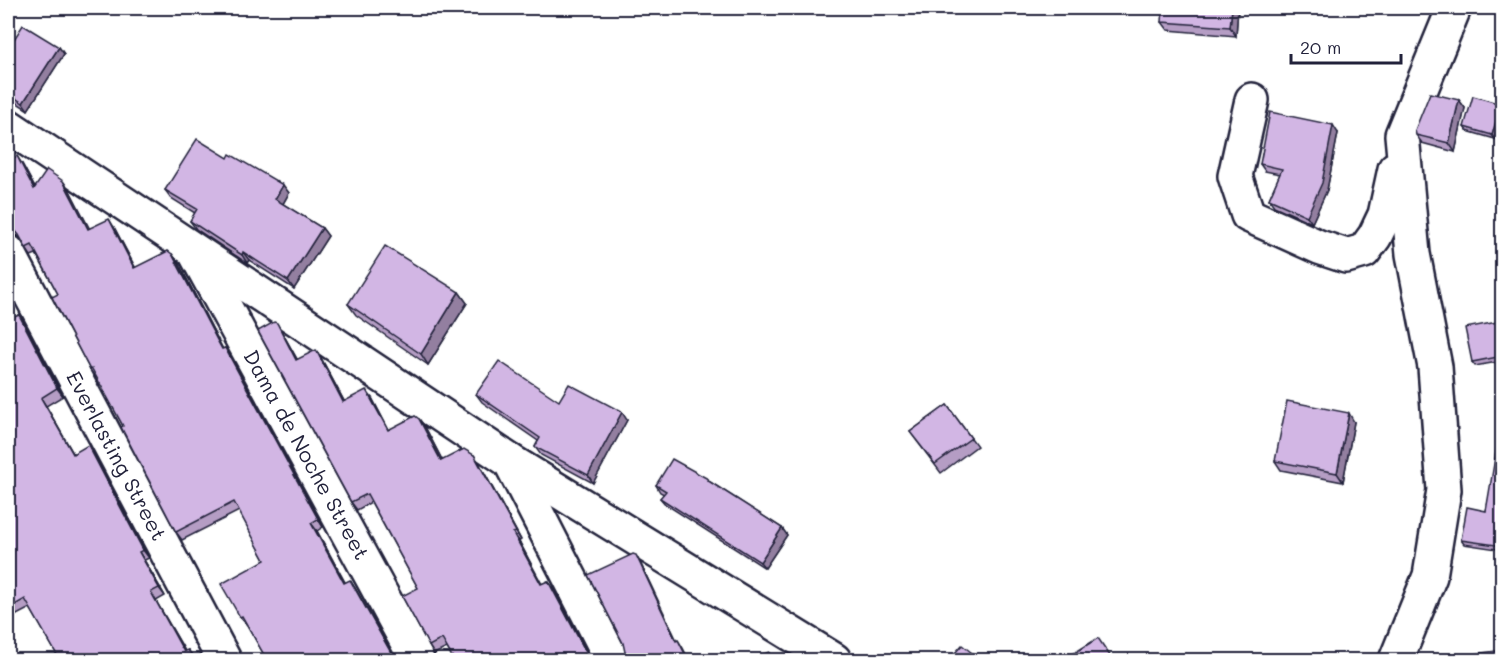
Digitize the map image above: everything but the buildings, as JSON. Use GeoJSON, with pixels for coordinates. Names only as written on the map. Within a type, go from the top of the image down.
{"type":"FeatureCollection","features":[{"type":"Feature","properties":{"kind":"street"},"geometry":{"type":"LineString","coordinates":[[1252,100],[1235,176],[1248,215],[1318,247],[1346,256],[1364,251],[1375,236],[1385,214],[1402,135],[1454,8]]}},
{"type":"Feature","properties":{"kind":"street"},"geometry":{"type":"LineString","coordinates":[[8,126],[510,461],[830,658]]}},
{"type":"Feature","properties":{"kind":"street"},"geometry":{"type":"LineString","coordinates":[[1396,660],[1430,576],[1444,490],[1435,368],[1413,255],[1402,135]]}},
{"type":"Feature","properties":{"kind":"street","name":"Dama de Noche Street"},"geometry":{"type":"LineString","coordinates":[[194,250],[417,660]]}},
{"type":"Feature","properties":{"kind":"street","name":"Everlasting Street"},"geometry":{"type":"LineString","coordinates":[[8,252],[224,660]]}},
{"type":"Feature","properties":{"kind":"street"},"geometry":{"type":"LineString","coordinates":[[510,461],[612,660]]}}]}
